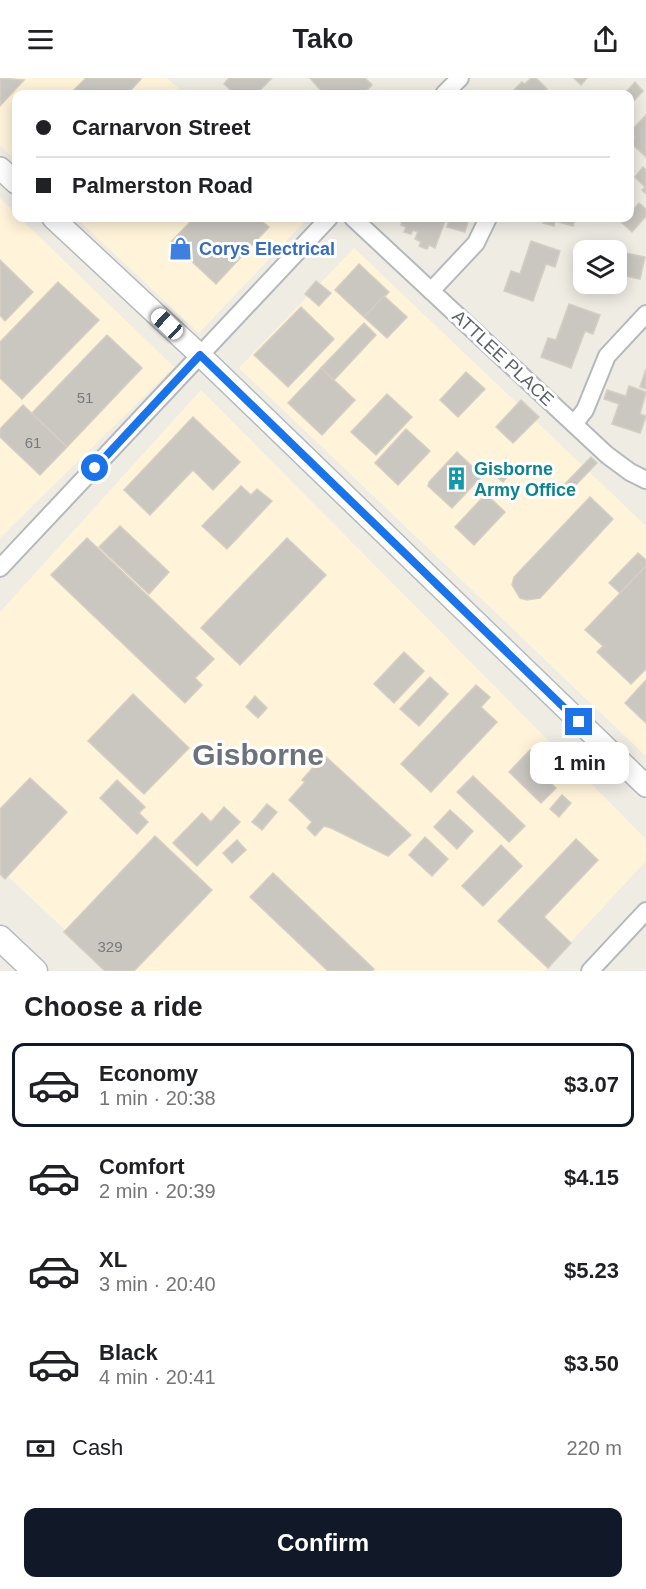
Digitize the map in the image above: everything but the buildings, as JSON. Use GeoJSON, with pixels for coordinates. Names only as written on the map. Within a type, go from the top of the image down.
{"type":"FeatureCollection","features":[{"type":"Feature","properties":{"kind":"main road"},"geometry":{"type":"LineString","coordinates":[[0,938],[35,971]]}},
{"type":"Feature","properties":{"kind":"street"},"geometry":{"type":"LineString","coordinates":[[448,90],[460,78]]}},
{"type":"Feature","properties":{"kind":"street"},"geometry":{"type":"LineString","coordinates":[[0,168],[12,179]]}},
{"type":"Feature","properties":{"kind":"street"},"geometry":{"type":"LineString","coordinates":[[57,222],[200,355],[646,786]]}},
{"type":"Feature","properties":{"kind":"street"},"geometry":{"type":"LineString","coordinates":[[0,568],[325,222]]}},
{"type":"Feature","properties":{"kind":"street","name":"ATTLEE PLACE"},"geometry":{"type":"LineString","coordinates":[[356,222],[620,466],[646,480]]}},
{"type":"Feature","properties":{"kind":"street"},"geometry":{"type":"LineString","coordinates":[[431,291],[476,243],[486,222]]}},
{"type":"Feature","properties":{"kind":"street"},"geometry":{"type":"LineString","coordinates":[[574,424],[585,410],[607,356],[646,314]]}},
{"type":"Feature","properties":{"kind":"street"},"geometry":{"type":"LineString","coordinates":[[590,971],[646,911]]}},
{"type":"Feature","properties":{"kind":"shaded area"},"geometry":{"type":"Polygon","coordinates":[[[0,78],[167,78],[180,90],[12,90],[12,157],[0,146],[0,78]]]}},
{"type":"Feature","properties":{"kind":"shaded area"},"geometry":{"type":"Polygon","coordinates":[[[0,198],[12,210],[12,222],[24,222],[174,367],[0,538],[0,198]]]}},
{"type":"Feature","properties":{"kind":"shaded area"},"geometry":{"type":"Polygon","coordinates":[[[80,222],[304,222],[199,333],[80,222]]]}},
{"type":"Feature","properties":{"kind":"shaded area"},"geometry":{"type":"Polygon","coordinates":[[[354,248],[646,526],[646,756],[239,368],[354,248]]]}},
{"type":"Feature","properties":{"kind":"shaded area"},"geometry":{"type":"Polygon","coordinates":[[[201,390],[646,839],[646,861],[544,971],[109,971],[0,869],[0,612],[201,390]]]}},
{"type":"Feature","properties":{"kind":"place","name":"Corys Electrical"},"geometry":{"type":"Point","coordinates":[181,249]}},
{"type":"Feature","properties":{"kind":"place","name":"Gisborne Army Office"},"geometry":{"type":"Point","coordinates":[456,479]}},
{"type":"Feature","properties":{"kind":"district","name":"Gisborne"},"geometry":{"type":"Point","coordinates":[258,754]}},
{"type":"Feature","properties":{"kind":"route"},"geometry":{"type":"LineString","coordinates":[[95,468],[200,355],[579,722]]}}]}
